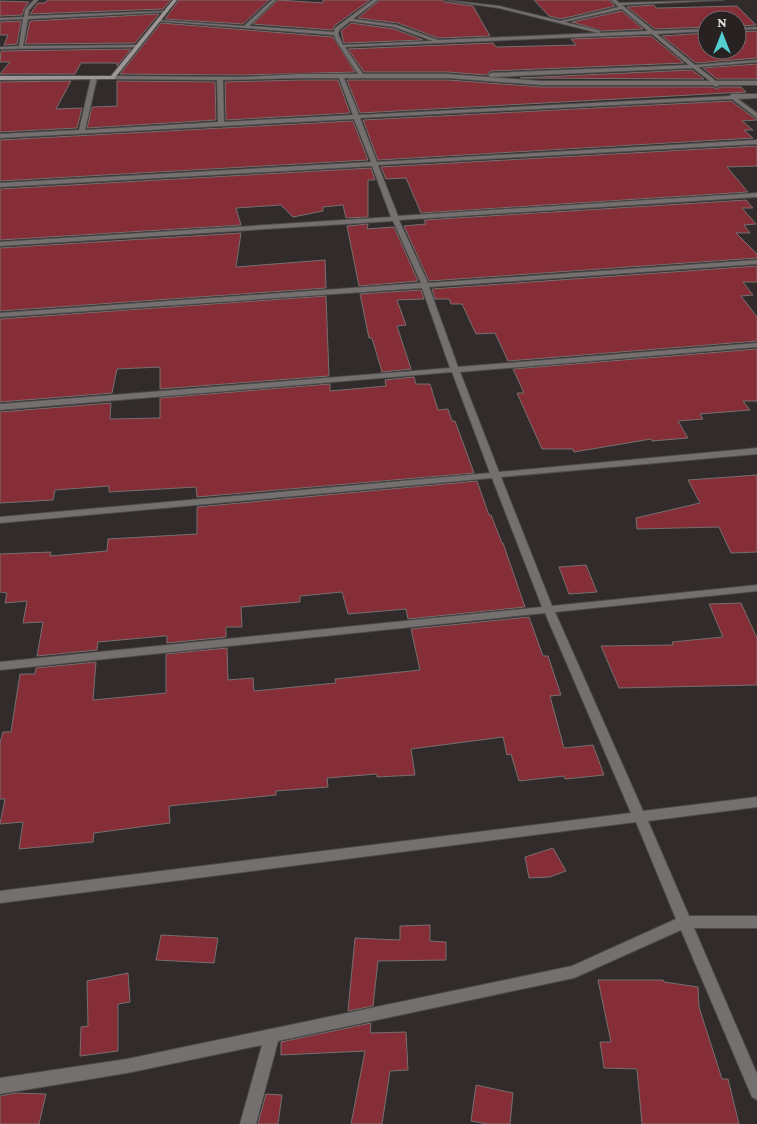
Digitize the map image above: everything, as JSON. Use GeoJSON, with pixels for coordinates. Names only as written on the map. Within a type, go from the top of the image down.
{"type":"FeatureCollection","features":[{"type":"Feature","properties":{"kind":"street"},"geometry":{"type":"LineString","coordinates":[[21,47],[27,10],[36,0]]}},
{"type":"Feature","properties":{"kind":"street"},"geometry":{"type":"LineString","coordinates":[[112,78],[176,0]]}},
{"type":"Feature","properties":{"kind":"street"},"geometry":{"type":"LineString","coordinates":[[246,27],[274,0]]}},
{"type":"Feature","properties":{"kind":"street"},"geometry":{"type":"LineString","coordinates":[[336,34],[338,29],[376,0]]}},
{"type":"Feature","properties":{"kind":"street"},"geometry":{"type":"LineString","coordinates":[[446,0],[499,7],[609,35]]}},
{"type":"Feature","properties":{"kind":"street"},"geometry":{"type":"LineString","coordinates":[[613,0],[757,116]]}},
{"type":"Feature","properties":{"kind":"street"},"geometry":{"type":"LineString","coordinates":[[559,22],[620,6],[722,0]]}},
{"type":"Feature","properties":{"kind":"street"},"geometry":{"type":"LineString","coordinates":[[0,19],[165,12]]}},
{"type":"Feature","properties":{"kind":"street"},"geometry":{"type":"LineString","coordinates":[[350,20],[395,26],[442,42]]}},
{"type":"Feature","properties":{"kind":"street"},"geometry":{"type":"LineString","coordinates":[[158,21],[336,34]]}},
{"type":"Feature","properties":{"kind":"street"},"geometry":{"type":"LineString","coordinates":[[342,46],[697,31]]}},
{"type":"Feature","properties":{"kind":"street"},"geometry":{"type":"LineString","coordinates":[[336,34],[362,77]]}},
{"type":"Feature","properties":{"kind":"street"},"geometry":{"type":"LineString","coordinates":[[0,48],[137,46]]}},
{"type":"Feature","properties":{"kind":"street"},"geometry":{"type":"LineString","coordinates":[[0,78],[220,79],[448,76],[695,66],[757,61]]}},
{"type":"Feature","properties":{"kind":"street"},"geometry":{"type":"LineString","coordinates":[[341,76],[395,218],[425,285],[455,370],[548,609],[757,1092]]}},
{"type":"Feature","properties":{"kind":"street"},"geometry":{"type":"LineString","coordinates":[[448,76],[541,83],[757,83]]}},
{"type":"Feature","properties":{"kind":"street"},"geometry":{"type":"LineString","coordinates":[[82,131],[94,78]]}},
{"type":"Feature","properties":{"kind":"street"},"geometry":{"type":"LineString","coordinates":[[220,79],[221,124]]}},
{"type":"Feature","properties":{"kind":"street"},"geometry":{"type":"LineString","coordinates":[[0,136],[757,96]]}},
{"type":"Feature","properties":{"kind":"street"},"geometry":{"type":"LineString","coordinates":[[0,185],[757,142]]}},
{"type":"Feature","properties":{"kind":"street"},"geometry":{"type":"LineString","coordinates":[[0,244],[757,195]]}},
{"type":"Feature","properties":{"kind":"street"},"geometry":{"type":"LineString","coordinates":[[0,315],[757,262]]}},
{"type":"Feature","properties":{"kind":"street"},"geometry":{"type":"LineString","coordinates":[[0,406],[757,345]]}},
{"type":"Feature","properties":{"kind":"street"},"geometry":{"type":"LineString","coordinates":[[0,520],[757,451]]}},
{"type":"Feature","properties":{"kind":"street"},"geometry":{"type":"LineString","coordinates":[[0,666],[757,588]]}},
{"type":"Feature","properties":{"kind":"street"},"geometry":{"type":"LineString","coordinates":[[0,897],[757,802]]}},
{"type":"Feature","properties":{"kind":"street"},"geometry":{"type":"LineString","coordinates":[[0,1086],[127,1066],[574,972],[684,922],[757,922]]}},
{"type":"Feature","properties":{"kind":"street"},"geometry":{"type":"LineString","coordinates":[[248,1124],[272,1036]]}},
{"type":"Feature","properties":{"kind":"building"},"geometry":{"type":"Polygon","coordinates":[[[48,0],[171,0],[163,9],[30,14],[38,3],[44,3],[48,0]]]}},
{"type":"Feature","properties":{"kind":"building"},"geometry":{"type":"Polygon","coordinates":[[[179,0],[269,0],[243,24],[165,19],[179,0]]]}},
{"type":"Feature","properties":{"kind":"building"},"geometry":{"type":"Polygon","coordinates":[[[278,0],[323,3],[323,0],[370,0],[334,26],[333,30],[253,24],[278,0]]]}},
{"type":"Feature","properties":{"kind":"building"},"geometry":{"type":"Polygon","coordinates":[[[380,0],[442,0],[444,2],[473,6],[490,36],[438,38],[398,23],[358,18],[380,0]]]}},
{"type":"Feature","properties":{"kind":"building"},"geometry":{"type":"Polygon","coordinates":[[[534,0],[609,0],[615,6],[561,19],[549,16],[534,0]]]}},
{"type":"Feature","properties":{"kind":"building"},"geometry":{"type":"Polygon","coordinates":[[[0,1],[29,2],[22,15],[0,16],[0,1]]]}},
{"type":"Feature","properties":{"kind":"building"},"geometry":{"type":"Polygon","coordinates":[[[654,5],[656,8],[737,6],[741,10],[697,10],[697,27],[655,29],[627,7],[654,5]]]}},
{"type":"Feature","properties":{"kind":"building"},"geometry":{"type":"Polygon","coordinates":[[[622,11],[643,29],[603,31],[572,22],[622,11]]]}},
{"type":"Feature","properties":{"kind":"building"},"geometry":{"type":"Polygon","coordinates":[[[159,14],[135,43],[25,44],[30,21],[159,14]]]}},
{"type":"Feature","properties":{"kind":"building"},"geometry":{"type":"Polygon","coordinates":[[[747,16],[756,25],[747,25],[747,16]]]}},
{"type":"Feature","properties":{"kind":"building"},"geometry":{"type":"Polygon","coordinates":[[[21,21],[17,44],[4,45],[8,35],[0,35],[0,22],[21,21]]]}},
{"type":"Feature","properties":{"kind":"building"},"geometry":{"type":"Polygon","coordinates":[[[161,23],[333,37],[355,72],[244,75],[120,74],[161,23]]]}},
{"type":"Feature","properties":{"kind":"building"},"geometry":{"type":"Polygon","coordinates":[[[351,23],[394,29],[423,40],[344,43],[341,31],[351,23]]]}},
{"type":"Feature","properties":{"kind":"building"},"geometry":{"type":"Polygon","coordinates":[[[757,31],[757,58],[747,59],[747,32],[757,31]]]}},
{"type":"Feature","properties":{"kind":"building"},"geometry":{"type":"Polygon","coordinates":[[[697,34],[697,60],[733,60],[696,63],[662,36],[697,34]]]}},
{"type":"Feature","properties":{"kind":"building"},"geometry":{"type":"Polygon","coordinates":[[[651,36],[684,63],[491,71],[486,75],[448,72],[364,72],[348,49],[493,43],[496,47],[576,45],[571,39],[651,36]]]}},
{"type":"Feature","properties":{"kind":"building"},"geometry":{"type":"Polygon","coordinates":[[[131,49],[117,66],[117,63],[81,63],[75,74],[0,74],[10,62],[0,62],[1,51],[131,49]]]}},
{"type":"Feature","properties":{"kind":"building"},"geometry":{"type":"Polygon","coordinates":[[[757,64],[757,79],[717,79],[703,68],[757,64]]]}},
{"type":"Feature","properties":{"kind":"building"},"geometry":{"type":"Polygon","coordinates":[[[692,70],[704,79],[520,78],[692,70]]]}},
{"type":"Feature","properties":{"kind":"building"},"geometry":{"type":"Polygon","coordinates":[[[338,80],[350,113],[226,120],[225,82],[338,80]]]}},
{"type":"Feature","properties":{"kind":"building"},"geometry":{"type":"Polygon","coordinates":[[[347,80],[448,80],[541,87],[713,87],[717,89],[720,87],[741,87],[746,92],[360,113],[347,80]]]}},
{"type":"Feature","properties":{"kind":"building"},"geometry":{"type":"Polygon","coordinates":[[[71,81],[56,109],[82,108],[77,128],[0,132],[0,82],[71,81]]]}},
{"type":"Feature","properties":{"kind":"building"},"geometry":{"type":"Polygon","coordinates":[[[117,81],[215,82],[216,120],[87,128],[92,107],[117,106],[117,81]]]}},
{"type":"Feature","properties":{"kind":"building"},"geometry":{"type":"Polygon","coordinates":[[[731,101],[757,120],[742,121],[753,130],[744,130],[753,138],[378,160],[363,120],[731,101]]]}},
{"type":"Feature","properties":{"kind":"building"},"geometry":{"type":"Polygon","coordinates":[[[353,121],[368,160],[0,181],[0,140],[353,121]]]}},
{"type":"Feature","properties":{"kind":"building"},"geometry":{"type":"Polygon","coordinates":[[[757,146],[757,166],[727,167],[748,192],[421,213],[406,178],[386,179],[381,167],[757,146]]]}},
{"type":"Feature","properties":{"kind":"building"},"geometry":{"type":"Polygon","coordinates":[[[371,168],[375,180],[368,180],[368,217],[346,218],[343,205],[323,207],[323,211],[293,217],[281,205],[236,208],[241,225],[0,240],[0,189],[371,168]]]}},
{"type":"Feature","properties":{"kind":"building"},"geometry":{"type":"Polygon","coordinates":[[[746,200],[753,208],[742,208],[756,224],[744,225],[750,233],[736,233],[757,254],[757,258],[429,281],[404,226],[426,224],[424,220],[746,200]]]}},
{"type":"Feature","properties":{"kind":"building"},"geometry":{"type":"Polygon","coordinates":[[[368,224],[367,229],[394,227],[418,281],[359,286],[347,226],[368,224]]]}},
{"type":"Feature","properties":{"kind":"building"},"geometry":{"type":"Polygon","coordinates":[[[241,233],[236,267],[325,260],[326,288],[0,311],[0,248],[241,233]]]}},
{"type":"Feature","properties":{"kind":"building"},"geometry":{"type":"Polygon","coordinates":[[[757,266],[757,282],[743,282],[753,295],[741,296],[757,317],[757,341],[508,361],[495,333],[476,334],[462,304],[451,304],[449,299],[435,299],[432,289],[757,266]]]}},
{"type":"Feature","properties":{"kind":"building"},"geometry":{"type":"Polygon","coordinates":[[[421,290],[424,299],[397,300],[406,325],[397,326],[411,369],[382,372],[372,338],[369,338],[360,294],[421,290]]]}},
{"type":"Feature","properties":{"kind":"building"},"geometry":{"type":"Polygon","coordinates":[[[326,296],[329,376],[160,389],[160,367],[117,369],[112,393],[0,402],[0,319],[326,296]]]}},
{"type":"Feature","properties":{"kind":"building"},"geometry":{"type":"Polygon","coordinates":[[[757,349],[757,401],[743,401],[750,410],[700,414],[703,419],[678,421],[688,438],[652,441],[651,439],[574,452],[573,449],[542,449],[517,393],[524,393],[513,369],[757,349]]]}},
{"type":"Feature","properties":{"kind":"building"},"geometry":{"type":"Polygon","coordinates":[[[414,377],[416,384],[430,384],[438,410],[448,409],[452,421],[455,421],[474,473],[197,497],[196,487],[109,492],[109,486],[55,490],[53,500],[0,503],[0,412],[111,403],[110,419],[160,418],[160,398],[330,384],[330,391],[386,386],[385,380],[414,377]]]}},
{"type":"Feature","properties":{"kind":"building"},"geometry":{"type":"Polygon","coordinates":[[[757,475],[757,552],[731,553],[719,527],[637,529],[636,518],[700,503],[688,480],[757,475]]]}},
{"type":"Feature","properties":{"kind":"building"},"geometry":{"type":"Polygon","coordinates":[[[477,481],[489,515],[491,515],[503,543],[525,607],[408,619],[406,609],[348,614],[342,592],[300,596],[300,602],[241,607],[242,627],[226,627],[226,637],[167,643],[167,636],[98,642],[97,650],[37,656],[43,622],[23,623],[27,601],[5,603],[7,593],[0,592],[0,554],[51,552],[50,556],[107,551],[108,539],[197,534],[197,507],[477,481]]]}},
{"type":"Feature","properties":{"kind":"building"},"geometry":{"type":"Polygon","coordinates":[[[586,565],[597,592],[569,594],[559,567],[586,565]]]}},
{"type":"Feature","properties":{"kind":"building"},"geometry":{"type":"Polygon","coordinates":[[[741,603],[757,638],[757,685],[619,688],[601,646],[673,645],[672,642],[723,637],[709,604],[741,603]]]}},
{"type":"Feature","properties":{"kind":"building"},"geometry":{"type":"Polygon","coordinates":[[[529,617],[543,656],[548,656],[561,695],[550,696],[564,748],[593,745],[604,775],[565,779],[564,776],[519,781],[511,754],[507,755],[503,737],[411,749],[415,775],[377,777],[377,774],[327,778],[328,787],[276,791],[276,795],[169,806],[170,823],[94,833],[93,842],[19,849],[23,822],[0,824],[5,799],[0,799],[0,743],[3,732],[11,732],[20,674],[35,674],[36,668],[96,662],[93,700],[166,693],[166,654],[227,648],[228,680],[253,678],[254,691],[336,683],[335,679],[420,670],[411,629],[529,617]]]}},
{"type":"Feature","properties":{"kind":"building"},"geometry":{"type":"Polygon","coordinates":[[[553,848],[566,871],[550,877],[529,878],[525,857],[553,848]]]}},
{"type":"Feature","properties":{"kind":"building"},"geometry":{"type":"Polygon","coordinates":[[[430,925],[430,941],[446,942],[446,960],[378,961],[373,1006],[348,1011],[355,938],[400,940],[400,926],[430,925]]]}},
{"type":"Feature","properties":{"kind":"building"},"geometry":{"type":"Polygon","coordinates":[[[161,935],[218,938],[214,963],[156,960],[161,935]]]}},
{"type":"Feature","properties":{"kind":"building"},"geometry":{"type":"Polygon","coordinates":[[[128,973],[130,1002],[118,1004],[118,1051],[80,1056],[81,1027],[88,1026],[87,981],[128,973]]]}},
{"type":"Feature","properties":{"kind":"building"},"geometry":{"type":"Polygon","coordinates":[[[598,980],[663,980],[664,982],[698,987],[699,1007],[722,1079],[728,1079],[739,1124],[642,1124],[637,1069],[604,1068],[600,1042],[611,1042],[598,980]]]}},
{"type":"Feature","properties":{"kind":"building"},"geometry":{"type":"Polygon","coordinates":[[[371,1023],[370,1033],[406,1032],[408,1070],[390,1071],[382,1124],[351,1124],[365,1051],[281,1055],[281,1042],[371,1023]]]}},
{"type":"Feature","properties":{"kind":"building"},"geometry":{"type":"Polygon","coordinates":[[[476,1085],[513,1093],[510,1124],[488,1124],[471,1121],[476,1085]]]}},
{"type":"Feature","properties":{"kind":"building"},"geometry":{"type":"Polygon","coordinates":[[[16,1093],[46,1094],[39,1124],[0,1124],[0,1096],[16,1093]]]}},
{"type":"Feature","properties":{"kind":"building"},"geometry":{"type":"Polygon","coordinates":[[[266,1094],[282,1095],[278,1124],[258,1124],[266,1094]]]}}]}
